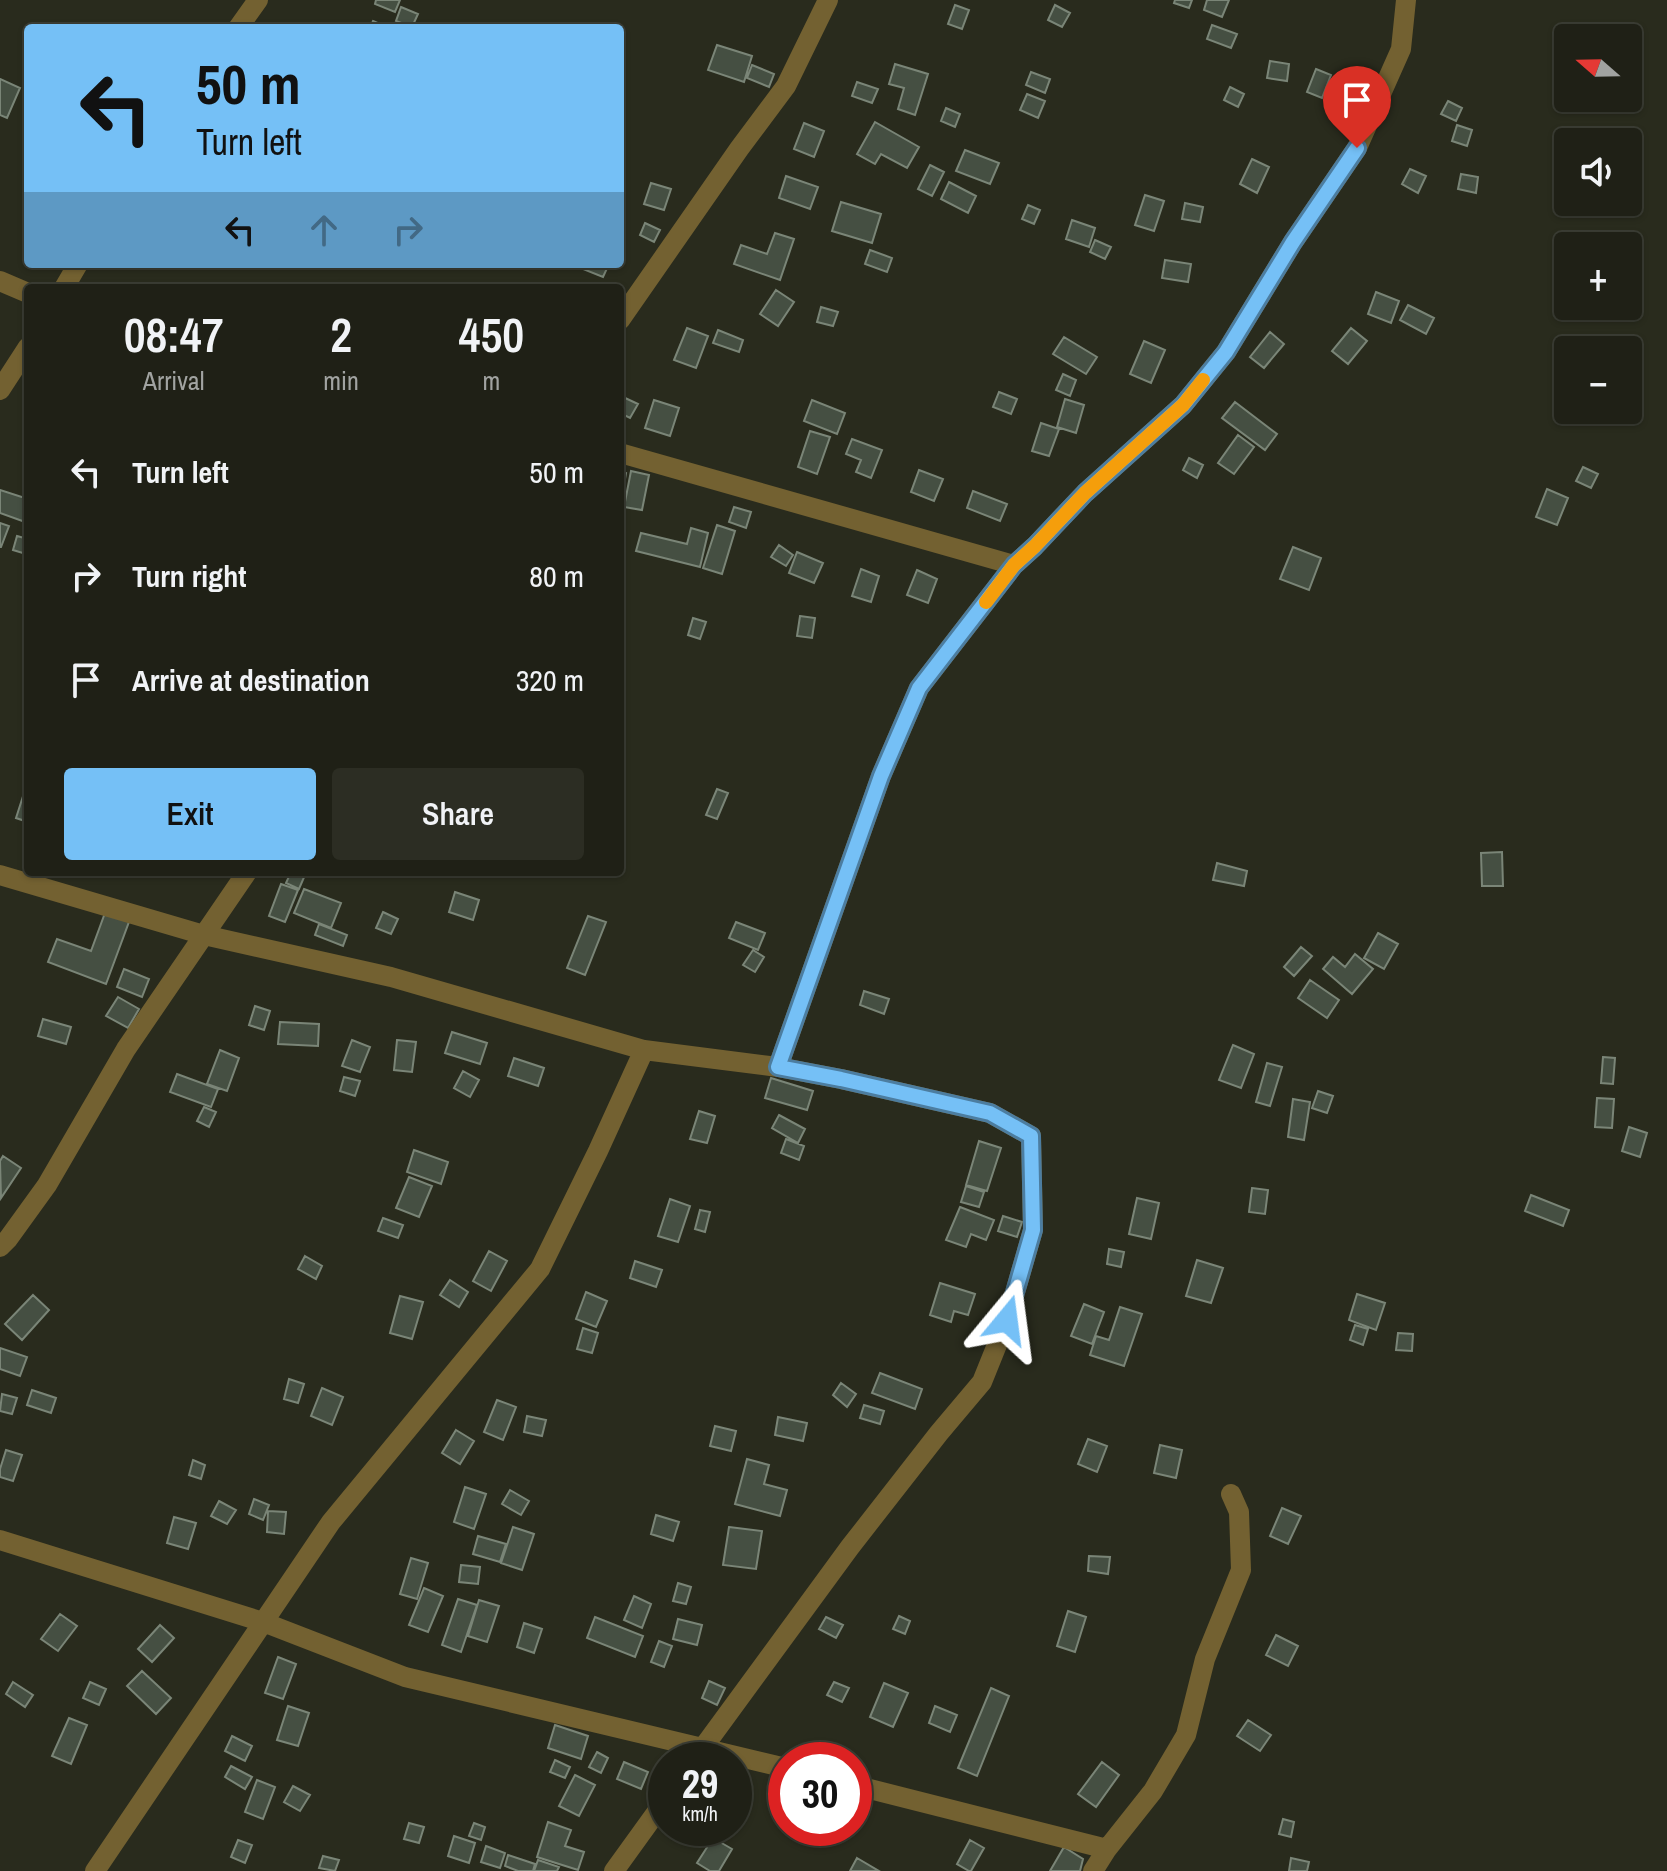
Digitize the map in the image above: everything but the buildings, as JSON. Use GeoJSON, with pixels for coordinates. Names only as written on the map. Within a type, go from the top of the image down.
{"type":"FeatureCollection","features":[{"type":"Feature","properties":{"kind":"street"},"geometry":{"type":"LineString","coordinates":[[241,24],[258,0]]}},
{"type":"Feature","properties":{"kind":"street"},"geometry":{"type":"LineString","coordinates":[[624,314],[786,86],[828,0]]}},
{"type":"Feature","properties":{"kind":"street"},"geometry":{"type":"LineString","coordinates":[[778,1067],[881,776],[919,688],[1014,565],[1085,493],[1183,405],[1226,352],[1293,242],[1357,148],[1401,49],[1406,0]]}},
{"type":"Feature","properties":{"kind":"street"},"geometry":{"type":"LineString","coordinates":[[0,281],[24,291]]}},
{"type":"Feature","properties":{"kind":"street"},"geometry":{"type":"LineString","coordinates":[[0,390],[24,353]]}},
{"type":"Feature","properties":{"kind":"street"},"geometry":{"type":"LineString","coordinates":[[624,454],[1014,565]]}},
{"type":"Feature","properties":{"kind":"street"},"geometry":{"type":"LineString","coordinates":[[0,875],[204,935],[391,977],[644,1050],[778,1067],[990,1113],[1031,1136],[1033,1230],[1007,1320],[982,1382],[850,1547],[707,1742]]}},
{"type":"Feature","properties":{"kind":"street"},"geometry":{"type":"LineString","coordinates":[[0,1247],[47,1185],[126,1049],[244,876]]}},
{"type":"Feature","properties":{"kind":"street"},"geometry":{"type":"LineString","coordinates":[[95,1871],[331,1522],[540,1269],[644,1050]]}},
{"type":"Feature","properties":{"kind":"street"},"geometry":{"type":"LineString","coordinates":[[1093,1871],[1153,1791],[1186,1735],[1205,1659],[1241,1570],[1239,1512],[1231,1494]]}},
{"type":"Feature","properties":{"kind":"street"},"geometry":{"type":"LineString","coordinates":[[0,1540],[263,1622],[405,1677],[652,1742]]}},
{"type":"Feature","properties":{"kind":"street"},"geometry":{"type":"LineString","coordinates":[[872,1790],[1107,1849]]}},
{"type":"Feature","properties":{"kind":"street"},"geometry":{"type":"LineString","coordinates":[[614,1871],[648,1824]]}},
{"type":"Feature","properties":{"kind":"slow traffic"},"geometry":{"type":"LineString","coordinates":[[986,602],[1014,565],[1085,493],[1183,405],[1203,380]]}},
{"type":"Feature","properties":{"kind":"route"},"geometry":{"type":"LineString","coordinates":[[1007,1320],[1033,1230],[1031,1136],[990,1113],[778,1067],[881,776],[919,688],[1014,565],[1085,493],[1183,405],[1226,352],[1293,242],[1357,148]]}}]}
